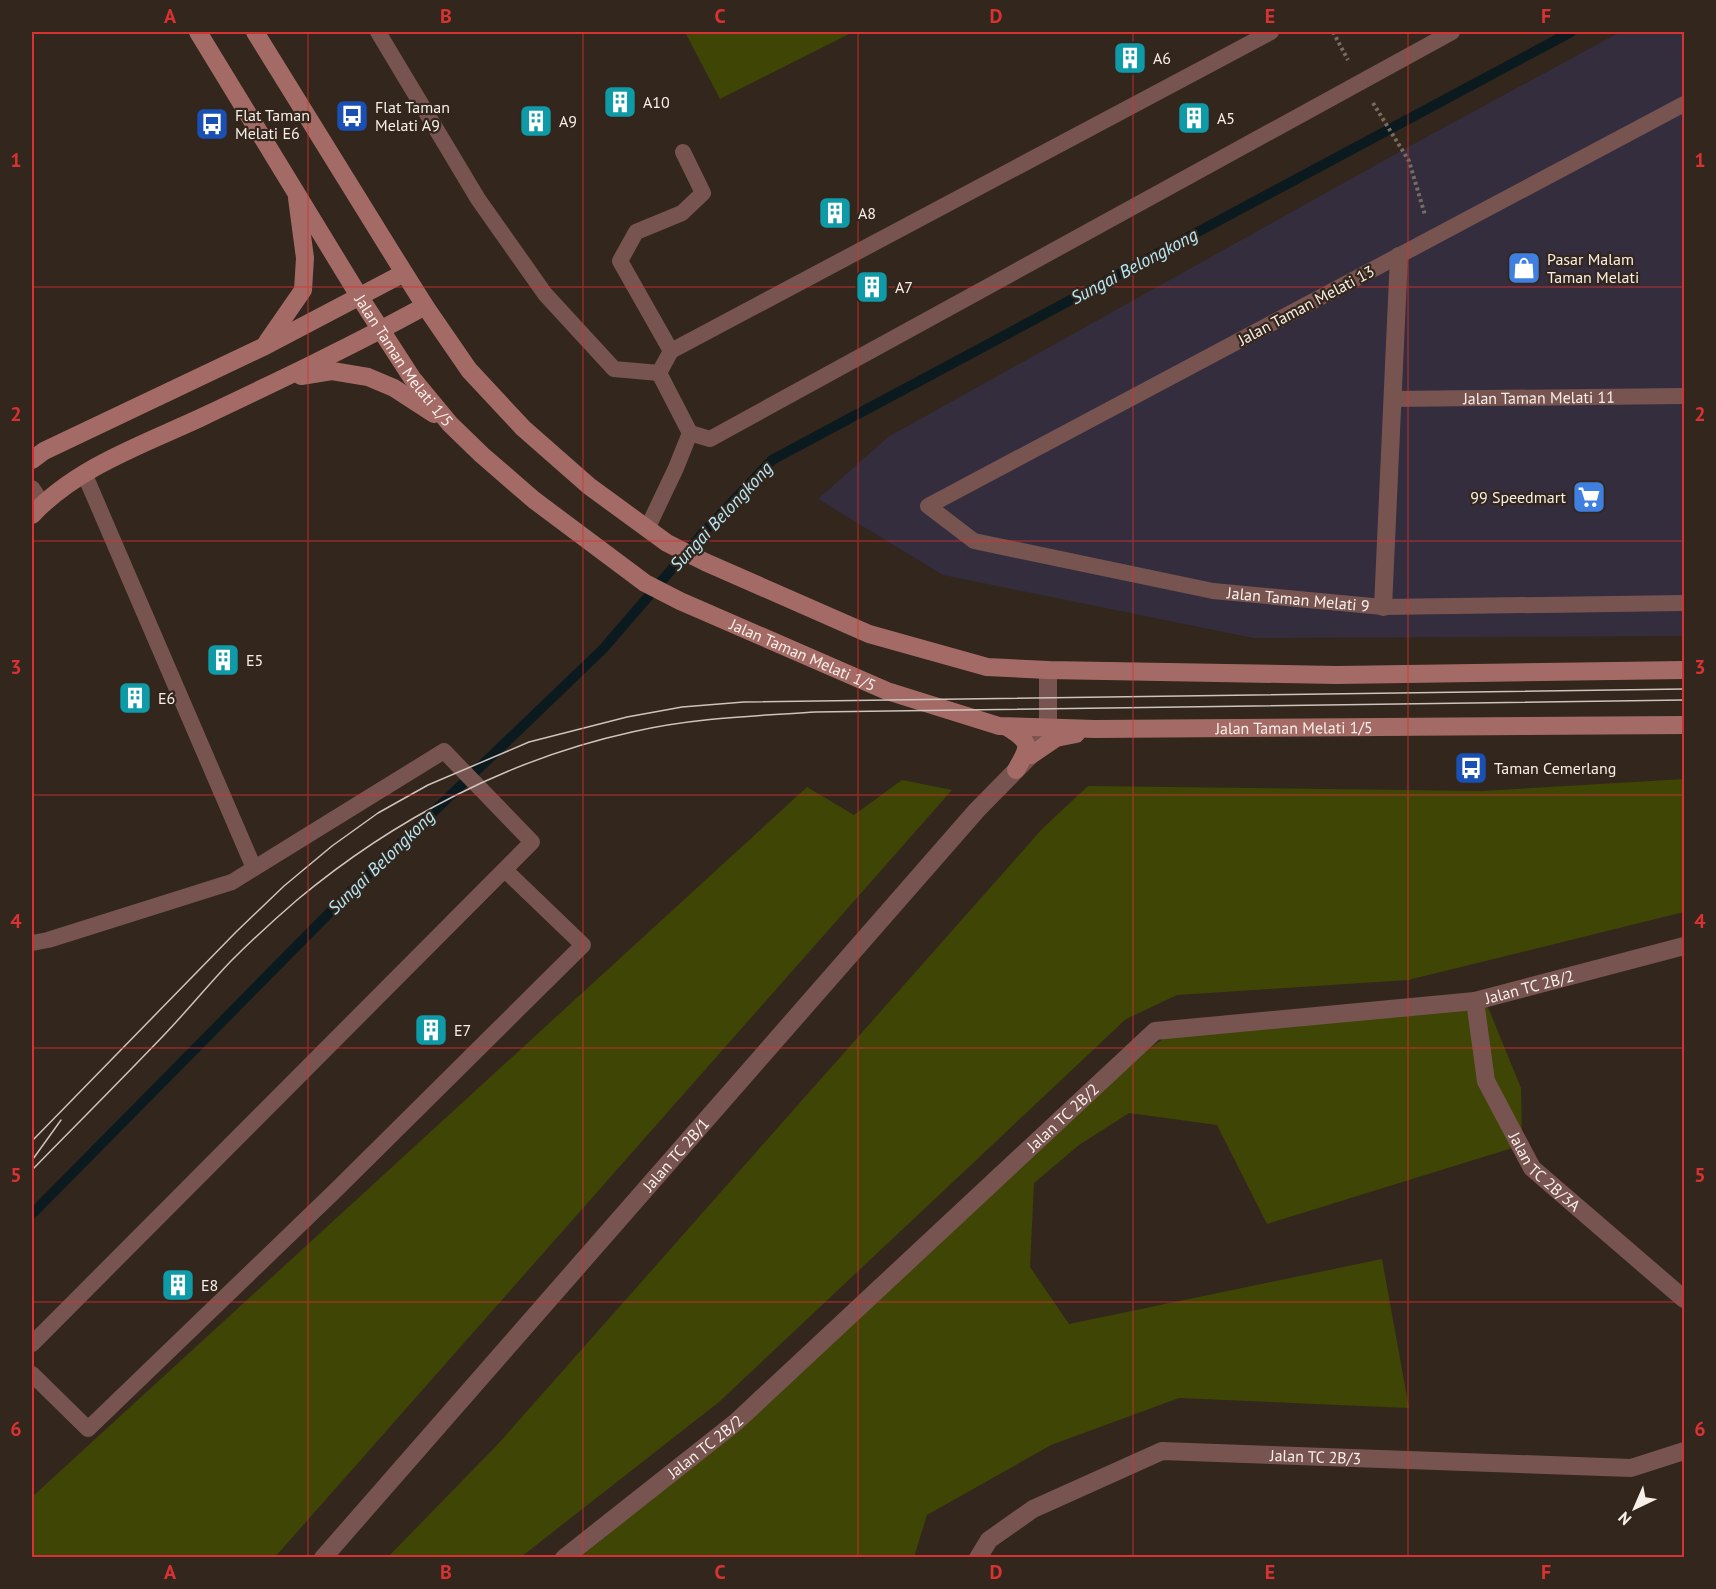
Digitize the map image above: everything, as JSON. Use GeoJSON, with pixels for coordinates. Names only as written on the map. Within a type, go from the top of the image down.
{"type":"FeatureCollection","features":[{"type":"Feature","properties":{"kind":"main road","name":"Jalan Taman Melati 1/5"},"geometry":{"type":"LineString","coordinates":[[198,32],[359,296],[412,378],[450,424],[534,500],[645,583],[680,601],[887,691],[1007,727],[1095,729],[1684,725]]}},
{"type":"Feature","properties":{"kind":"main road"},"geometry":{"type":"LineString","coordinates":[[255,32],[404,273],[469,370],[523,428],[589,486],[667,543],[705,562],[869,634],[987,668],[1337,675],[1684,670]]}},
{"type":"Feature","properties":{"kind":"main road"},"geometry":{"type":"LineString","coordinates":[[265,346],[303,290],[305,258],[296,191]]}},
{"type":"Feature","properties":{"kind":"main road"},"geometry":{"type":"LineString","coordinates":[[32,460],[44,451],[265,346],[404,273]]}},
{"type":"Feature","properties":{"kind":"main road"},"geometry":{"type":"LineString","coordinates":[[35,502],[84,473],[285,378],[425,306]]}},
{"type":"Feature","properties":{"kind":"main road"},"geometry":{"type":"LineString","coordinates":[[285,378],[332,371],[368,377],[394,388],[450,424]]}},
{"type":"Feature","properties":{"kind":"main road"},"geometry":{"type":"LineString","coordinates":[[1007,727],[1025,741],[1027,752],[1016,770]]}},
{"type":"Feature","properties":{"kind":"main road"},"geometry":{"type":"LineString","coordinates":[[1031,755],[1056,738],[1095,729]]}},
{"type":"Feature","properties":{"kind":"street"},"geometry":{"type":"LineString","coordinates":[[1383,608],[1399,256]]}},
{"type":"Feature","properties":{"kind":"street"},"geometry":{"type":"LineString","coordinates":[[1048,670],[1048,728]]}},
{"type":"Feature","properties":{"kind":"street","name":"Jalan TC 2B/1"},"geometry":{"type":"LineString","coordinates":[[322,1557],[969,819],[1031,755],[1048,728]]}},
{"type":"Feature","properties":{"kind":"street","name":"Jalan TC 2B/2"},"geometry":{"type":"LineString","coordinates":[[564,1557],[736,1422],[1155,1031],[1475,1001],[1684,946]]}},
{"type":"Feature","properties":{"kind":"street","name":"Jalan TC 2B/3A"},"geometry":{"type":"LineString","coordinates":[[1475,1001],[1486,1081],[1532,1168],[1684,1299]]}},
{"type":"Feature","properties":{"kind":"street","name":"Jalan TC 2B/3"},"geometry":{"type":"LineString","coordinates":[[978,1557],[989,1540],[1034,1509],[1162,1451],[1631,1468],[1684,1451]]}},
{"type":"Feature","properties":{"kind":"lane"},"geometry":{"type":"LineString","coordinates":[[378,32],[478,199],[544,294],[614,369],[659,373]]}},
{"type":"Feature","properties":{"kind":"lane"},"geometry":{"type":"LineString","coordinates":[[659,373],[671,351],[1271,32]]}},
{"type":"Feature","properties":{"kind":"lane"},"geometry":{"type":"LineString","coordinates":[[659,373],[690,433],[710,439],[1452,32]]}},
{"type":"Feature","properties":{"kind":"lane","name":"Jalan Taman Melati 13"},"geometry":{"type":"LineString","coordinates":[[928,506],[1684,104]]}},
{"type":"Feature","properties":{"kind":"lane"},"geometry":{"type":"LineString","coordinates":[[671,351],[620,261],[636,232],[682,213],[703,193],[683,152]]}},
{"type":"Feature","properties":{"kind":"lane","name":"Jalan Taman Melati 11"},"geometry":{"type":"LineString","coordinates":[[1392,399],[1684,396]]}},
{"type":"Feature","properties":{"kind":"lane"},"geometry":{"type":"LineString","coordinates":[[647,529],[690,433]]}},
{"type":"Feature","properties":{"kind":"lane"},"geometry":{"type":"LineString","coordinates":[[84,473],[254,868]]}},
{"type":"Feature","properties":{"kind":"lane","name":"Jalan Taman Melati 9"},"geometry":{"type":"LineString","coordinates":[[928,506],[974,541],[1213,591],[1383,608],[1684,603]]}},
{"type":"Feature","properties":{"kind":"lane"},"geometry":{"type":"LineString","coordinates":[[32,943],[232,882],[444,751],[532,842],[32,1344]]}},
{"type":"Feature","properties":{"kind":"lane"},"geometry":{"type":"LineString","coordinates":[[32,1374],[88,1429],[329,1197],[583,945],[505,870]]}},
{"type":"Feature","properties":{"kind":"path"},"geometry":{"type":"LineString","coordinates":[[1381,116],[1409,161],[1432,238]]}},
{"type":"Feature","properties":{"kind":"shaded area"},"geometry":{"type":"Polygon","coordinates":[[[1620,32],[1684,32],[1684,636],[1253,638],[943,575],[818,499],[888,437],[1401,151],[1620,32]]]}},
{"type":"Feature","properties":{"kind":"green space"},"geometry":{"type":"Polygon","coordinates":[[[685,32],[853,32],[720,99],[685,32]]]}},
{"type":"Feature","properties":{"kind":"green space"},"geometry":{"type":"Polygon","coordinates":[[[1684,779],[1684,912],[1408,980],[1177,995],[1126,1019],[719,1402],[521,1557],[388,1557],[499,1443],[1042,829],[1088,786],[1482,791],[1684,779]]]}},
{"type":"Feature","properties":{"kind":"green space"},"geometry":{"type":"Polygon","coordinates":[[[902,780],[952,790],[275,1557],[32,1557],[32,1497],[807,787],[854,815],[902,780]]]}},
{"type":"Feature","properties":{"kind":"green space"},"geometry":{"type":"Polygon","coordinates":[[[1483,995],[1521,1088],[1522,1145],[1267,1224],[1217,1125],[1129,1113],[1079,1145],[1034,1183],[1030,1267],[1069,1324],[1382,1259],[1409,1408],[1179,1398],[1051,1445],[927,1515],[914,1557],[579,1558],[772,1399],[1134,1059],[1188,1022],[1483,995]]]}},
{"type":"Feature","properties":{"kind":"waterway","name":"Sungai Belongkong"},"geometry":{"type":"LineString","coordinates":[[32,1214],[352,890],[603,649],[703,533],[772,460],[1571,32]]}},
{"type":"Feature","properties":{"kind":"tram line"},"geometry":{"type":"LineString","coordinates":[[32,1141],[236,932],[284,886],[332,846],[378,813],[428,785],[529,742],[627,717],[682,707],[744,702],[1684,689]]}},
{"type":"Feature","properties":{"kind":"tram line"},"geometry":{"type":"LineString","coordinates":[[32,1170],[164,1035],[255,937],[334,871],[413,818],[455,796],[541,758],[586,744],[655,727],[723,718],[815,712],[1684,700]]}},
{"type":"Feature","properties":{"kind":"tram line"},"geometry":{"type":"LineString","coordinates":[[33,1159],[61,1120]]}},
{"type":"Feature","properties":{"kind":"place","name":"A6"},"geometry":{"type":"Point","coordinates":[1130,58]}},
{"type":"Feature","properties":{"kind":"place","name":"A10"},"geometry":{"type":"Point","coordinates":[620,102]}},
{"type":"Feature","properties":{"kind":"place","name":"Flat Taman Melati A9"},"geometry":{"type":"Point","coordinates":[352,116]}},
{"type":"Feature","properties":{"kind":"place","name":"A5"},"geometry":{"type":"Point","coordinates":[1194,118]}},
{"type":"Feature","properties":{"kind":"place","name":"A9"},"geometry":{"type":"Point","coordinates":[536,121]}},
{"type":"Feature","properties":{"kind":"place","name":"Flat Taman Melati E6"},"geometry":{"type":"Point","coordinates":[212,124]}},
{"type":"Feature","properties":{"kind":"place","name":"A8"},"geometry":{"type":"Point","coordinates":[835,213]}},
{"type":"Feature","properties":{"kind":"place","name":"Pasar Malam Taman Melati"},"geometry":{"type":"Point","coordinates":[1524,268]}},
{"type":"Feature","properties":{"kind":"place","name":"A7"},"geometry":{"type":"Point","coordinates":[872,287]}},
{"type":"Feature","properties":{"kind":"place","name":"99 Speedmart"},"geometry":{"type":"Point","coordinates":[1589,497]}},
{"type":"Feature","properties":{"kind":"place","name":"E5"},"geometry":{"type":"Point","coordinates":[223,660]}},
{"type":"Feature","properties":{"kind":"place","name":"E6"},"geometry":{"type":"Point","coordinates":[135,698]}},
{"type":"Feature","properties":{"kind":"place","name":"Taman Cemerlang"},"geometry":{"type":"Point","coordinates":[1471,768]}},
{"type":"Feature","properties":{"kind":"place","name":"E7"},"geometry":{"type":"Point","coordinates":[431,1030]}},
{"type":"Feature","properties":{"kind":"place","name":"E8"},"geometry":{"type":"Point","coordinates":[178,1285]}}]}
